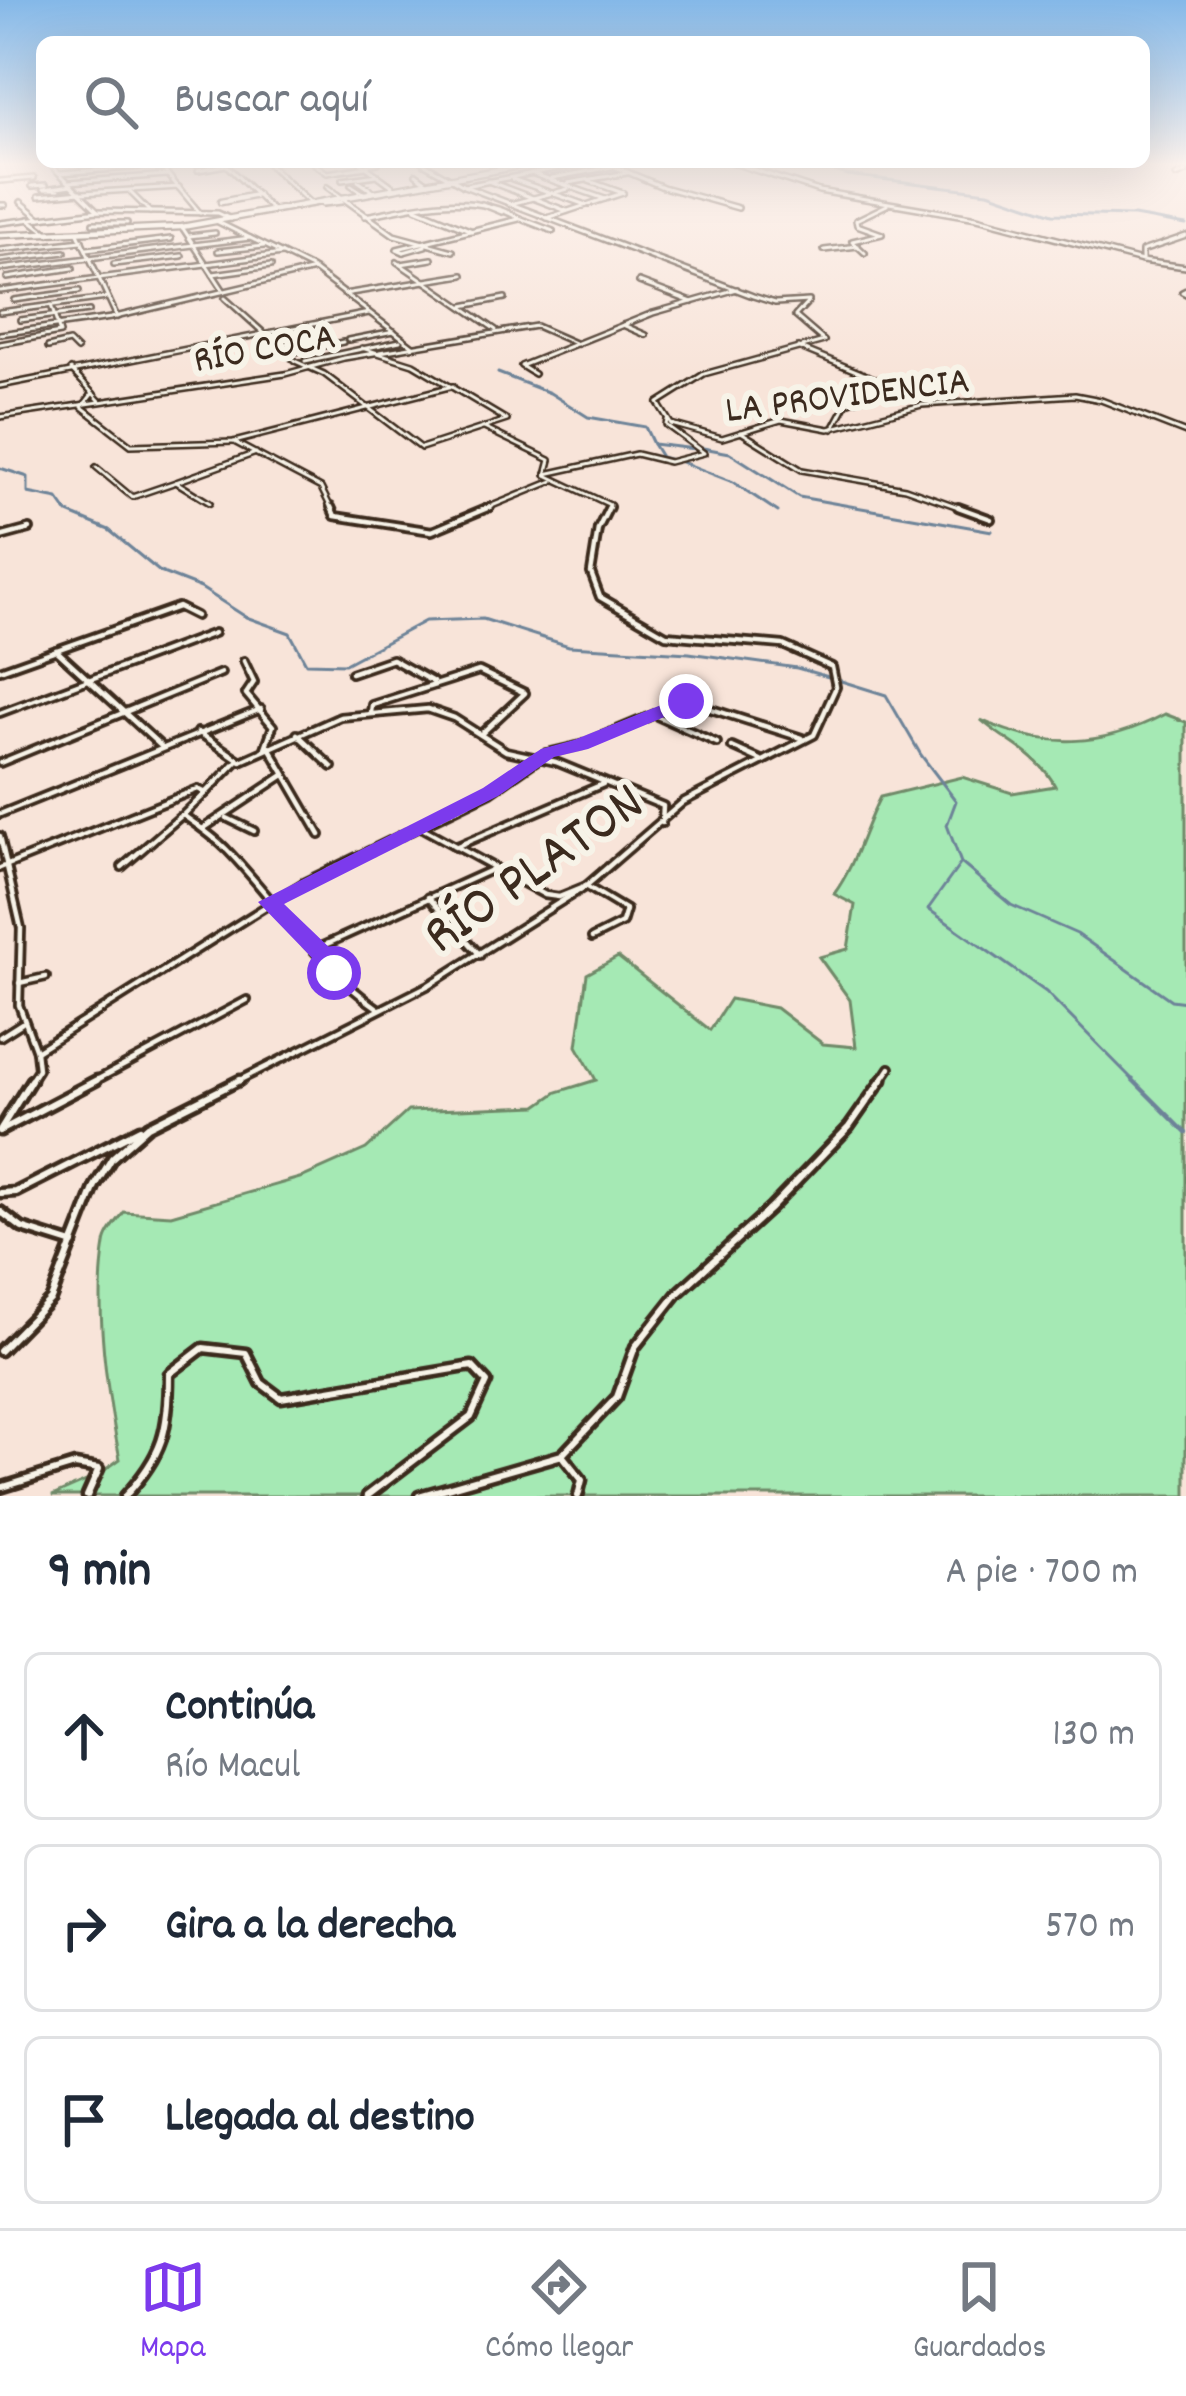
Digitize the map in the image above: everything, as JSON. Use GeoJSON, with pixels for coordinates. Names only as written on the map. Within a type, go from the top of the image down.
{"type":"FeatureCollection","features":[{"type":"Feature","properties":{"kind":"street"},"geometry":{"type":"LineString","coordinates":[[0,240],[24,234],[78,233],[117,317]]}},
{"type":"Feature","properties":{"kind":"street"},"geometry":{"type":"LineString","coordinates":[[131,233],[137,243]]}},
{"type":"Feature","properties":{"kind":"street"},"geometry":{"type":"LineString","coordinates":[[187,233],[224,291]]}},
{"type":"Feature","properties":{"kind":"street"},"geometry":{"type":"LineString","coordinates":[[189,236],[215,233]]}},
{"type":"Feature","properties":{"kind":"street"},"geometry":{"type":"LineString","coordinates":[[240,233],[314,270],[413,346]]}},
{"type":"Feature","properties":{"kind":"street"},"geometry":{"type":"LineString","coordinates":[[390,233],[453,251]]}},
{"type":"Feature","properties":{"kind":"street"},"geometry":{"type":"LineString","coordinates":[[421,243],[464,233]]}},
{"type":"Feature","properties":{"kind":"street","name":"LA PROVIDENCIA"},"geometry":{"type":"LineString","coordinates":[[586,233],[775,303],[809,301],[795,316],[824,340],[696,378],[658,403],[667,420],[688,431],[718,438],[781,420],[832,429],[922,405],[1065,395],[1101,400],[1186,433]]}},
{"type":"Feature","properties":{"kind":"street"},"geometry":{"type":"LineString","coordinates":[[865,253],[852,241],[882,235],[877,233]]}},
{"type":"Feature","properties":{"kind":"street"},"geometry":{"type":"LineString","coordinates":[[1034,233],[1142,261],[1186,267]]}},
{"type":"Feature","properties":{"kind":"street"},"geometry":{"type":"LineString","coordinates":[[24,234],[32,256]]}},
{"type":"Feature","properties":{"kind":"street"},"geometry":{"type":"LineString","coordinates":[[1142,261],[1142,251],[1186,236]]}},
{"type":"Feature","properties":{"kind":"street"},"geometry":{"type":"LineString","coordinates":[[108,238],[112,246]]}},
{"type":"Feature","properties":{"kind":"street"},"geometry":{"type":"LineString","coordinates":[[0,269],[250,238]]}},
{"type":"Feature","properties":{"kind":"street"},"geometry":{"type":"LineString","coordinates":[[86,249],[171,239]]}},
{"type":"Feature","properties":{"kind":"street"},"geometry":{"type":"LineString","coordinates":[[0,250],[82,241]]}},
{"type":"Feature","properties":{"kind":"street"},"geometry":{"type":"LineString","coordinates":[[218,251],[264,245]]}},
{"type":"Feature","properties":{"kind":"street"},"geometry":{"type":"LineString","coordinates":[[824,250],[857,246]]}},
{"type":"Feature","properties":{"kind":"street"},"geometry":{"type":"LineString","coordinates":[[0,260],[65,252]]}},
{"type":"Feature","properties":{"kind":"street"},"geometry":{"type":"LineString","coordinates":[[143,252],[154,268]]}},
{"type":"Feature","properties":{"kind":"street"},"geometry":{"type":"LineString","coordinates":[[0,290],[281,254]]}},
{"type":"Feature","properties":{"kind":"street"},"geometry":{"type":"LineString","coordinates":[[99,277],[281,254]]}},
{"type":"Feature","properties":{"kind":"street"},"geometry":{"type":"LineString","coordinates":[[113,264],[182,256]]}},
{"type":"Feature","properties":{"kind":"street"},"geometry":{"type":"LineString","coordinates":[[265,257],[281,278]]}},
{"type":"Feature","properties":{"kind":"street"},"geometry":{"type":"LineString","coordinates":[[432,259],[399,263],[498,332]]}},
{"type":"Feature","properties":{"kind":"street"},"geometry":{"type":"LineString","coordinates":[[33,265],[45,295]]}},
{"type":"Feature","properties":{"kind":"street"},"geometry":{"type":"LineString","coordinates":[[212,274],[271,266]]}},
{"type":"Feature","properties":{"kind":"street"},"geometry":{"type":"LineString","coordinates":[[7,278],[73,268]]}},
{"type":"Feature","properties":{"kind":"street"},"geometry":{"type":"LineString","coordinates":[[242,270],[248,278]]}},
{"type":"Feature","properties":{"kind":"street"},"geometry":{"type":"LineString","coordinates":[[0,334],[117,317],[314,270]]}},
{"type":"Feature","properties":{"kind":"street"},"geometry":{"type":"LineString","coordinates":[[344,294],[463,275]]}},
{"type":"Feature","properties":{"kind":"street"},"geometry":{"type":"LineString","coordinates":[[639,282],[692,302]]}},
{"type":"Feature","properties":{"kind":"street"},"geometry":{"type":"LineString","coordinates":[[534,374],[521,366],[623,325],[736,289]]}},
{"type":"Feature","properties":{"kind":"street"},"geometry":{"type":"LineString","coordinates":[[14,299],[79,291]]}},
{"type":"Feature","properties":{"kind":"street"},"geometry":{"type":"LineString","coordinates":[[0,312],[107,298]]}},
{"type":"Feature","properties":{"kind":"street"},"geometry":{"type":"LineString","coordinates":[[225,298],[287,354],[425,449],[508,417],[413,364],[362,349]]}},
{"type":"Feature","properties":{"kind":"street"},"geometry":{"type":"LineString","coordinates":[[461,306],[505,298]]}},
{"type":"Feature","properties":{"kind":"street"},"geometry":{"type":"LineString","coordinates":[[0,344],[58,334],[51,305]]}},
{"type":"Feature","properties":{"kind":"street"},"geometry":{"type":"LineString","coordinates":[[20,320],[89,311]]}},
{"type":"Feature","properties":{"kind":"street"},"geometry":{"type":"LineString","coordinates":[[0,385],[368,312]]}},
{"type":"Feature","properties":{"kind":"street"},"geometry":{"type":"LineString","coordinates":[[623,325],[646,335]]}},
{"type":"Feature","properties":{"kind":"street","name":"RÍO COCA"},"geometry":{"type":"LineString","coordinates":[[0,417],[538,326],[577,344]]}},
{"type":"Feature","properties":{"kind":"street"},"geometry":{"type":"LineString","coordinates":[[287,354],[394,331]]}},
{"type":"Feature","properties":{"kind":"street"},"geometry":{"type":"LineString","coordinates":[[284,344],[312,336]]}},
{"type":"Feature","properties":{"kind":"street"},"geometry":{"type":"LineString","coordinates":[[273,341],[302,340]]}},
{"type":"Feature","properties":{"kind":"street"},"geometry":{"type":"LineString","coordinates":[[305,361],[400,341]]}},
{"type":"Feature","properties":{"kind":"street"},"geometry":{"type":"LineString","coordinates":[[48,346],[70,342],[77,350]]}},
{"type":"Feature","properties":{"kind":"street"},"geometry":{"type":"LineString","coordinates":[[796,346],[938,404]]}},
{"type":"Feature","properties":{"kind":"street"},"geometry":{"type":"LineString","coordinates":[[72,371],[103,403]]}},
{"type":"Feature","properties":{"kind":"street"},"geometry":{"type":"LineString","coordinates":[[93,393],[82,406],[131,445],[234,442],[453,386]]}},
{"type":"Feature","properties":{"kind":"street"},"geometry":{"type":"LineString","coordinates":[[832,429],[847,403],[896,386]]}},
{"type":"Feature","properties":{"kind":"street"},"geometry":{"type":"LineString","coordinates":[[922,405],[928,400]]}},
{"type":"Feature","properties":{"kind":"street"},"geometry":{"type":"LineString","coordinates":[[545,474],[636,454],[669,462],[704,453],[683,441],[666,425],[667,420]]}},
{"type":"Feature","properties":{"kind":"street"},"geometry":{"type":"LineString","coordinates":[[484,428],[549,458],[545,474]]}},
{"type":"Feature","properties":{"kind":"street"},"geometry":{"type":"LineString","coordinates":[[741,432],[802,470],[905,488],[992,518]]}},
{"type":"Feature","properties":{"kind":"street"},"geometry":{"type":"LineString","coordinates":[[234,442],[321,488],[335,516],[420,531],[432,531],[555,479]]}},
{"type":"Feature","properties":{"kind":"street"},"geometry":{"type":"LineString","coordinates":[[96,466],[132,497],[256,453]]}},
{"type":"Feature","properties":{"kind":"street"},"geometry":{"type":"LineString","coordinates":[[36,1051],[269,902],[421,828],[548,753],[686,701],[805,739],[814,735],[836,687],[832,667],[783,645],[666,635],[600,597],[591,573],[598,529],[610,505],[545,474]]}},
{"type":"Feature","properties":{"kind":"street"},"geometry":{"type":"LineString","coordinates":[[176,482],[210,503]]}},
{"type":"Feature","properties":{"kind":"street"},"geometry":{"type":"LineString","coordinates":[[0,537],[30,529]]}},
{"type":"Feature","properties":{"kind":"street"},"geometry":{"type":"LineString","coordinates":[[0,670],[178,607],[196,616]]}},
{"type":"Feature","properties":{"kind":"street"},"geometry":{"type":"LineString","coordinates":[[0,713],[214,633]]}},
{"type":"Feature","properties":{"kind":"street"},"geometry":{"type":"LineString","coordinates":[[56,650],[162,747]]}},
{"type":"Feature","properties":{"kind":"street"},"geometry":{"type":"LineString","coordinates":[[351,674],[390,659],[436,683]]}},
{"type":"Feature","properties":{"kind":"street"},"geometry":{"type":"LineString","coordinates":[[244,662],[254,682],[246,694],[273,726],[267,748]]}},
{"type":"Feature","properties":{"kind":"street"},"geometry":{"type":"LineString","coordinates":[[371,713],[372,704],[476,671],[525,693],[481,734]]}},
{"type":"Feature","properties":{"kind":"street"},"geometry":{"type":"LineString","coordinates":[[0,763],[221,673]]}},
{"type":"Feature","properties":{"kind":"street"},"geometry":{"type":"LineString","coordinates":[[242,713],[254,702]]}},
{"type":"Feature","properties":{"kind":"street"},"geometry":{"type":"LineString","coordinates":[[0,814],[261,709]]}},
{"type":"Feature","properties":{"kind":"street"},"geometry":{"type":"LineString","coordinates":[[122,867],[237,761],[340,717],[371,713],[428,709],[506,751],[543,759],[663,806],[683,802]]}},
{"type":"Feature","properties":{"kind":"street"},"geometry":{"type":"LineString","coordinates":[[654,715],[717,743]]}},
{"type":"Feature","properties":{"kind":"street"},"geometry":{"type":"LineString","coordinates":[[198,732],[237,761]]}},
{"type":"Feature","properties":{"kind":"street"},"geometry":{"type":"LineString","coordinates":[[296,734],[332,767]]}},
{"type":"Feature","properties":{"kind":"street","name":"RÍO PLATON"},"geometry":{"type":"LineString","coordinates":[[0,1351],[51,1299],[112,1158],[148,1126],[480,955],[586,886],[683,802],[805,739]]}},
{"type":"Feature","properties":{"kind":"street"},"geometry":{"type":"LineString","coordinates":[[732,747],[761,760]]}},
{"type":"Feature","properties":{"kind":"street"},"geometry":{"type":"LineString","coordinates":[[267,748],[320,835]]}},
{"type":"Feature","properties":{"kind":"street"},"geometry":{"type":"LineString","coordinates":[[204,828],[286,774]]}},
{"type":"Feature","properties":{"kind":"street"},"geometry":{"type":"LineString","coordinates":[[455,847],[603,784]]}},
{"type":"Feature","properties":{"kind":"street"},"geometry":{"type":"LineString","coordinates":[[4,867],[189,789],[206,793]]}},
{"type":"Feature","properties":{"kind":"street"},"geometry":{"type":"LineString","coordinates":[[662,823],[663,806]]}},
{"type":"Feature","properties":{"kind":"street"},"geometry":{"type":"LineString","coordinates":[[183,815],[227,849],[342,984],[380,1010]]}},
{"type":"Feature","properties":{"kind":"street"},"geometry":{"type":"LineString","coordinates":[[224,817],[254,831]]}},
{"type":"Feature","properties":{"kind":"street"},"geometry":{"type":"LineString","coordinates":[[421,828],[551,897],[586,886],[627,913],[622,922],[592,938]]}},
{"type":"Feature","properties":{"kind":"street"},"geometry":{"type":"LineString","coordinates":[[0,836],[21,928],[22,1023],[36,1051],[36,1077],[0,1130]]}},
{"type":"Feature","properties":{"kind":"street"},"geometry":{"type":"LineString","coordinates":[[316,949],[493,869]]}},
{"type":"Feature","properties":{"kind":"street"},"geometry":{"type":"LineString","coordinates":[[428,897],[480,955]]}},
{"type":"Feature","properties":{"kind":"street"},"geometry":{"type":"LineString","coordinates":[[19,983],[46,977]]}},
{"type":"Feature","properties":{"kind":"street"},"geometry":{"type":"LineString","coordinates":[[0,1130],[247,1000]]}},
{"type":"Feature","properties":{"kind":"street"},"geometry":{"type":"LineString","coordinates":[[0,1037],[22,1023]]}},
{"type":"Feature","properties":{"kind":"street"},"geometry":{"type":"LineString","coordinates":[[419,1496],[562,1455],[617,1397],[635,1347],[677,1294],[771,1208],[849,1127],[890,1068]]}},
{"type":"Feature","properties":{"kind":"street"},"geometry":{"type":"LineString","coordinates":[[0,1193],[28,1187],[148,1126]]}},
{"type":"Feature","properties":{"kind":"street"},"geometry":{"type":"LineString","coordinates":[[0,1211],[22,1228],[73,1244]]}},
{"type":"Feature","properties":{"kind":"street"},"geometry":{"type":"LineString","coordinates":[[125,1496],[155,1463],[169,1416],[169,1374],[194,1349],[220,1346],[246,1354],[261,1383],[281,1398],[472,1366],[487,1382],[471,1417],[368,1496]]}},
{"type":"Feature","properties":{"kind":"street"},"geometry":{"type":"LineString","coordinates":[[562,1455],[582,1480],[578,1496]]}},
{"type":"Feature","properties":{"kind":"street"},"geometry":{"type":"LineString","coordinates":[[0,1488],[75,1465],[99,1469],[87,1496]]}},
{"type":"Feature","properties":{"kind":"green space"},"geometry":{"type":"Polygon","coordinates":[[[1165,714],[1186,722],[1186,1496],[52,1496],[95,1477],[120,1459],[107,1380],[101,1296],[106,1240],[124,1212],[171,1215],[303,1177],[366,1149],[408,1111],[537,1106],[557,1092],[596,1080],[577,1046],[587,974],[618,957],[710,1030],[730,999],[776,1008],[823,1044],[856,1047],[850,1000],[819,957],[848,949],[855,905],[834,894],[880,797],[962,777],[1012,793],[1055,786],[1032,758],[981,720],[1028,736],[1074,741],[1119,733],[1165,714]]]}},
{"type":"Feature","properties":{"kind":"waterway"},"geometry":{"type":"LineString","coordinates":[[498,373],[550,393],[588,417],[645,427],[653,444]]}},
{"type":"Feature","properties":{"kind":"waterway"},"geometry":{"type":"LineString","coordinates":[[653,444],[695,449]]}},
{"type":"Feature","properties":{"kind":"waterway"},"geometry":{"type":"LineString","coordinates":[[653,444],[661,457],[672,460]]}},
{"type":"Feature","properties":{"kind":"waterway"},"geometry":{"type":"LineString","coordinates":[[703,448],[730,453],[799,497],[992,531]]}},
{"type":"Feature","properties":{"kind":"waterway"},"geometry":{"type":"LineString","coordinates":[[679,461],[733,482],[778,512]]}},
{"type":"Feature","properties":{"kind":"waterway"},"geometry":{"type":"LineString","coordinates":[[0,468],[28,477],[28,493],[58,499],[68,513],[109,530],[160,572],[201,588],[246,617],[290,633],[306,663],[345,664],[425,621],[483,619],[569,646],[689,653],[797,668],[832,678]]}},
{"type":"Feature","properties":{"kind":"waterway"},"geometry":{"type":"LineString","coordinates":[[841,681],[886,695],[921,755],[956,801],[947,825],[961,863]]}},
{"type":"Feature","properties":{"kind":"waterway"},"geometry":{"type":"LineString","coordinates":[[961,863],[1011,905],[1077,934],[1171,1000],[1186,1002]]}},
{"type":"Feature","properties":{"kind":"waterway"},"geometry":{"type":"LineString","coordinates":[[961,863],[928,909],[1046,992],[1136,1083]]}},
{"type":"Feature","properties":{"kind":"waterway"},"geometry":{"type":"LineString","coordinates":[[1133,1080],[1136,1083]]}},
{"type":"Feature","properties":{"kind":"waterway"},"geometry":{"type":"LineString","coordinates":[[1136,1083],[1186,1133]]}},
{"type":"Feature","properties":{"kind":"route"},"geometry":{"type":"LineString","coordinates":[[334,973],[325,957],[269,902],[490,792],[548,753],[581,745],[686,701]]}}]}
